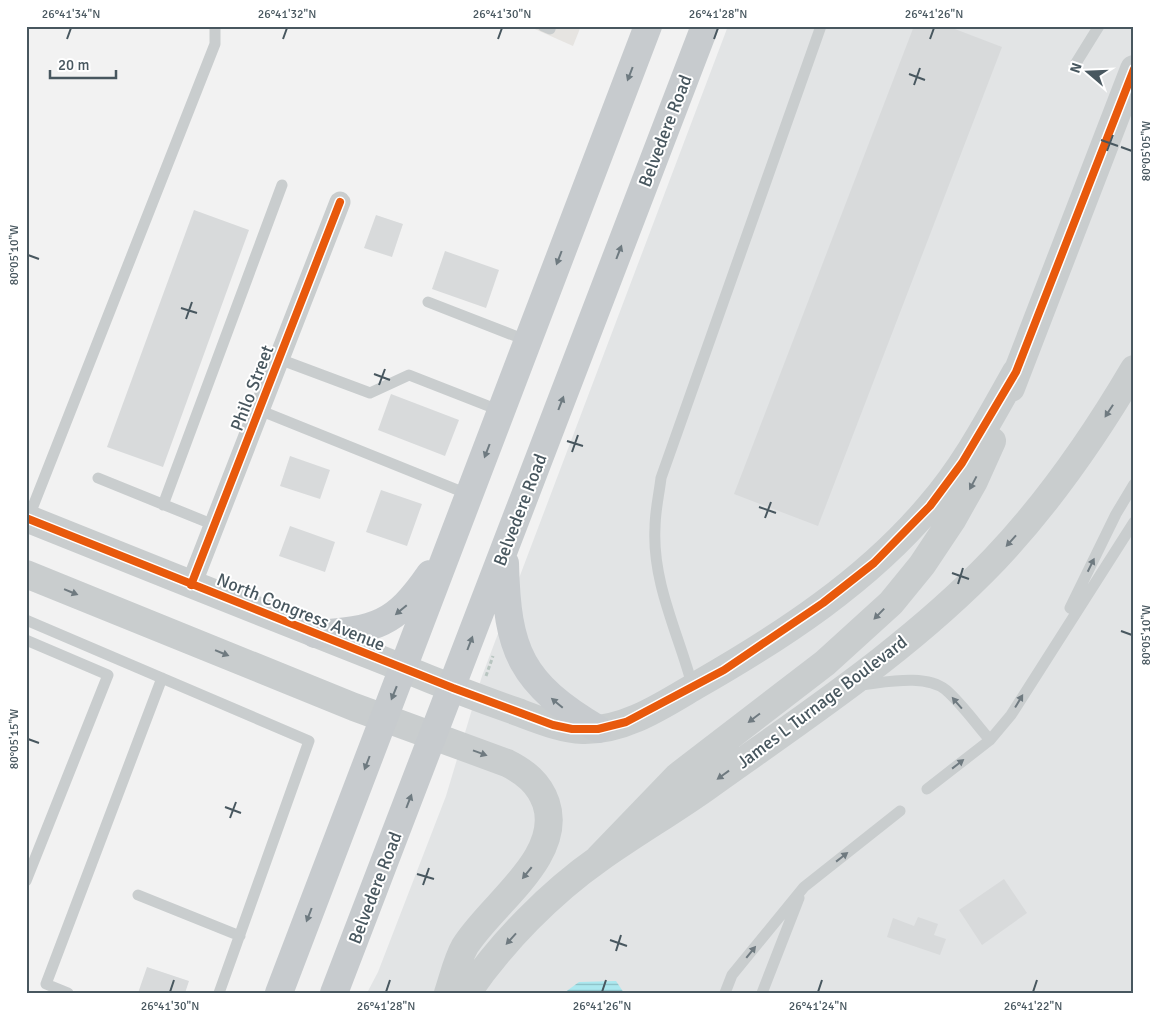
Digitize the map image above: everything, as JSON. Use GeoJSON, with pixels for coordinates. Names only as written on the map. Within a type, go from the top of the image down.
{"type":"FeatureCollection","features":[{"type":"Feature","properties":{"kind":"main road"},"geometry":{"type":"LineString","coordinates":[[279,993],[648,26]]}},
{"type":"Feature","properties":{"kind":"main road","name":"Belvedere Road"},"geometry":{"type":"LineString","coordinates":[[334,993],[705,26]]}},
{"type":"Feature","properties":{"kind":"main road"},"geometry":{"type":"LineString","coordinates":[[315,634],[361,628],[379,623],[398,614],[414,597],[451,544]]}},
{"type":"Feature","properties":{"kind":"main road"},"geometry":{"type":"LineString","coordinates":[[504,552],[508,614],[521,659],[535,681],[554,701],[598,730]]}},
{"type":"Feature","properties":{"kind":"street"},"geometry":{"type":"LineString","coordinates":[[599,858],[678,776],[825,663],[872,622],[908,583],[937,544],[974,481],[991,443],[1016,372],[1134,69]]}},
{"type":"Feature","properties":{"kind":"street","name":"Philo Street"},"geometry":{"type":"LineString","coordinates":[[192,585],[340,202]]}},
{"type":"Feature","properties":{"kind":"street","name":"James L Turnage Boulevard"},"geometry":{"type":"LineString","coordinates":[[467,993],[524,926],[550,899],[599,858],[690,799],[848,686],[939,612],[1012,541],[1073,464],[1134,369]]}},
{"type":"Feature","properties":{"kind":"street","name":"North Congress Avenue"},"geometry":{"type":"LineString","coordinates":[[27,518],[452,688],[553,725],[572,729],[598,730],[626,722],[693,688],[755,650],[823,603],[874,563],[896,543],[930,506],[962,463],[1016,372]]}},
{"type":"Feature","properties":{"kind":"street"},"geometry":{"type":"LineString","coordinates":[[26,574],[384,718],[518,769],[539,787],[549,814],[548,828],[539,856],[523,879],[493,910],[464,948],[448,993]]}},
{"type":"Feature","properties":{"kind":"lane"},"geometry":{"type":"LineString","coordinates":[[27,518],[215,44],[215,26]]}},
{"type":"Feature","properties":{"kind":"lane"},"geometry":{"type":"LineString","coordinates":[[543,26],[550,29],[551,26]]}},
{"type":"Feature","properties":{"kind":"lane"},"geometry":{"type":"LineString","coordinates":[[693,688],[683,651],[662,592],[656,558],[654,528],[661,478],[821,26]]}},
{"type":"Feature","properties":{"kind":"lane"},"geometry":{"type":"LineString","coordinates":[[1076,63],[1098,26]]}},
{"type":"Feature","properties":{"kind":"lane"},"geometry":{"type":"LineString","coordinates":[[163,505],[282,185]]}},
{"type":"Feature","properties":{"kind":"lane"},"geometry":{"type":"LineString","coordinates":[[428,302],[528,341]]}},
{"type":"Feature","properties":{"kind":"lane"},"geometry":{"type":"LineString","coordinates":[[279,359],[370,393],[409,375],[501,411]]}},
{"type":"Feature","properties":{"kind":"lane"},"geometry":{"type":"LineString","coordinates":[[259,410],[470,495]]}},
{"type":"Feature","properties":{"kind":"lane"},"geometry":{"type":"LineString","coordinates":[[98,478],[214,525]]}},
{"type":"Feature","properties":{"kind":"lane"},"geometry":{"type":"LineString","coordinates":[[1046,656],[1116,514],[1134,484]]}},
{"type":"Feature","properties":{"kind":"lane"},"geometry":{"type":"LineString","coordinates":[[927,789],[990,740],[1011,715],[1046,656],[1134,522]]}},
{"type":"Feature","properties":{"kind":"lane"},"geometry":{"type":"LineString","coordinates":[[26,620],[310,740],[219,993]]}},
{"type":"Feature","properties":{"kind":"lane"},"geometry":{"type":"LineString","coordinates":[[26,640],[108,675],[26,881]]}},
{"type":"Feature","properties":{"kind":"lane"},"geometry":{"type":"LineString","coordinates":[[68,993],[46,984],[162,678]]}},
{"type":"Feature","properties":{"kind":"lane"},"geometry":{"type":"LineString","coordinates":[[848,686],[918,681],[934,684],[946,690],[990,740]]}},
{"type":"Feature","properties":{"kind":"lane"},"geometry":{"type":"LineString","coordinates":[[725,993],[732,975],[804,887],[900,811]]}},
{"type":"Feature","properties":{"kind":"lane"},"geometry":{"type":"LineString","coordinates":[[762,993],[804,887]]}},
{"type":"Feature","properties":{"kind":"lane"},"geometry":{"type":"LineString","coordinates":[[138,896],[240,936]]}},
{"type":"Feature","properties":{"kind":"path"},"geometry":{"type":"LineString","coordinates":[[485,682],[493,656],[498,653]]}},
{"type":"Feature","properties":{"kind":"shaded area"},"geometry":{"type":"Polygon","coordinates":[[[528,26],[581,26],[573,46],[528,26]]]}},
{"type":"Feature","properties":{"kind":"shaded area"},"geometry":{"type":"Polygon","coordinates":[[[728,26],[1134,26],[1134,993],[367,993],[378,972],[446,796],[482,676],[728,26]]]}},
{"type":"Feature","properties":{"kind":"water"},"geometry":{"type":"Polygon","coordinates":[[[616,981],[624,993],[564,993],[579,982],[616,981]]]}},
{"type":"Feature","properties":{"kind":"building"},"geometry":{"type":"Polygon","coordinates":[[[914,26],[947,26],[1002,47],[818,526],[734,494],[914,26]]]}},
{"type":"Feature","properties":{"kind":"building"},"geometry":{"type":"Polygon","coordinates":[[[194,210],[249,230],[163,467],[107,447],[194,210]]]}},
{"type":"Feature","properties":{"kind":"building"},"geometry":{"type":"Polygon","coordinates":[[[376,215],[403,224],[392,257],[364,248],[376,215]]]}},
{"type":"Feature","properties":{"kind":"building"},"geometry":{"type":"Polygon","coordinates":[[[445,251],[499,270],[486,308],[432,289],[445,251]]]}},
{"type":"Feature","properties":{"kind":"building"},"geometry":{"type":"Polygon","coordinates":[[[391,394],[459,420],[445,456],[378,430],[391,394]]]}},
{"type":"Feature","properties":{"kind":"building"},"geometry":{"type":"Polygon","coordinates":[[[290,456],[330,470],[320,499],[280,486],[290,456]]]}},
{"type":"Feature","properties":{"kind":"building"},"geometry":{"type":"Polygon","coordinates":[[[381,490],[422,504],[407,546],[366,532],[381,490]]]}},
{"type":"Feature","properties":{"kind":"building"},"geometry":{"type":"Polygon","coordinates":[[[290,526],[335,542],[325,572],[279,556],[290,526]]]}},
{"type":"Feature","properties":{"kind":"building"},"geometry":{"type":"Polygon","coordinates":[[[1004,879],[1027,913],[982,945],[959,910],[1004,879]]]}},
{"type":"Feature","properties":{"kind":"building"},"geometry":{"type":"Polygon","coordinates":[[[918,917],[938,924],[934,935],[946,939],[940,955],[887,937],[893,918],[914,926],[918,917]]]}},
{"type":"Feature","properties":{"kind":"building"},"geometry":{"type":"Polygon","coordinates":[[[147,967],[189,981],[185,993],[138,993],[147,967]]]}},
{"type":"Feature","properties":{"kind":"cycle path"},"geometry":{"type":"LineString","coordinates":[[26,518],[453,688],[553,725],[572,729],[598,729],[626,722],[724,670],[823,603],[874,563],[930,506],[962,463],[1016,372],[1134,69]]}},
{"type":"Feature","properties":{"kind":"cycle path"},"geometry":{"type":"LineString","coordinates":[[191,585],[340,202]]}}]}
